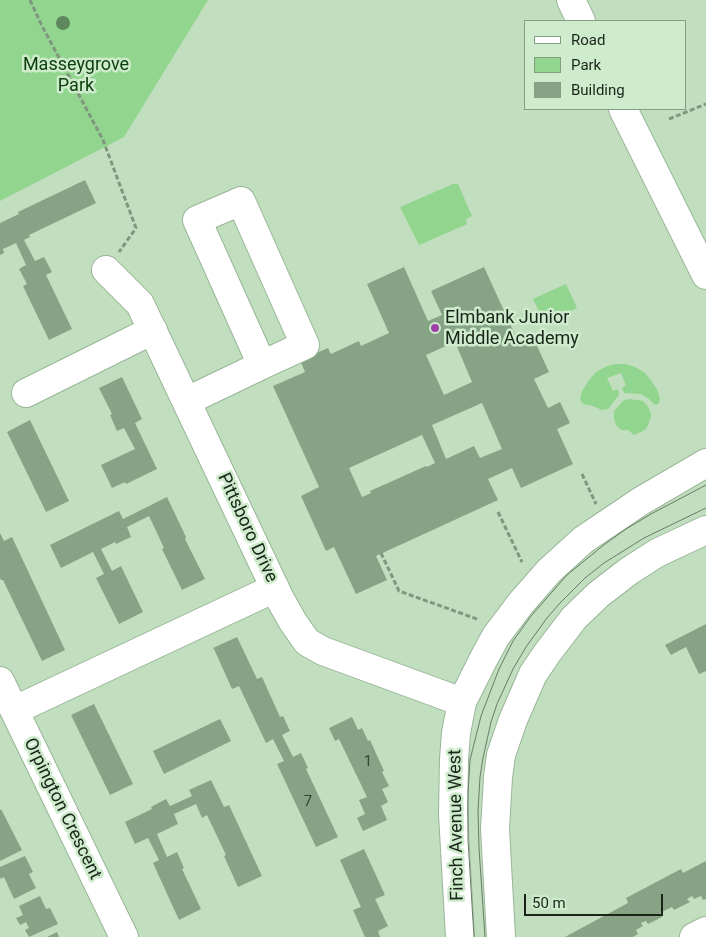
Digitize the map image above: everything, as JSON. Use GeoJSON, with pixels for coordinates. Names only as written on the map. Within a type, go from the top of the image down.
{"type":"FeatureCollection","features":[{"type":"Feature","properties":{"kind":"main road"},"geometry":{"type":"LineString","coordinates":[[571,0],[581,20]]}},
{"type":"Feature","properties":{"kind":"main road"},"geometry":{"type":"LineString","coordinates":[[624,110],[706,275]]}},
{"type":"Feature","properties":{"kind":"main road"},"geometry":{"type":"LineString","coordinates":[[187,401],[262,366],[305,345],[240,201],[197,220],[262,366]]}},
{"type":"Feature","properties":{"kind":"main road","name":"Pittsboro Drive"},"geometry":{"type":"LineString","coordinates":[[106,270],[140,304],[275,588],[293,622],[307,642],[323,651],[462,702]]}},
{"type":"Feature","properties":{"kind":"main road"},"geometry":{"type":"LineString","coordinates":[[26,393],[153,330]]}},
{"type":"Feature","properties":{"kind":"main road","name":"Finch Avenue West"},"geometry":{"type":"LineString","coordinates":[[460,937],[453,814],[456,733],[462,702],[496,636],[520,603],[549,571],[583,540],[641,501],[706,463]]}},
{"type":"Feature","properties":{"kind":"main road"},"geometry":{"type":"LineString","coordinates":[[501,937],[495,829],[498,777],[501,756],[513,720],[533,674],[574,618],[599,594],[657,553],[706,530]]}},
{"type":"Feature","properties":{"kind":"main road"},"geometry":{"type":"LineString","coordinates":[[15,710],[275,588]]}},
{"type":"Feature","properties":{"kind":"main road","name":"Orpington Crescent"},"geometry":{"type":"LineString","coordinates":[[0,681],[124,937]]}},
{"type":"Feature","properties":{"kind":"main road"},"geometry":{"type":"LineString","coordinates":[[694,937],[706,931]]}},
{"type":"Feature","properties":{"kind":"path"},"geometry":{"type":"LineString","coordinates":[[30,0],[103,140],[136,228],[106,270]]}},
{"type":"Feature","properties":{"kind":"path"},"geometry":{"type":"LineString","coordinates":[[669,120],[706,104]]}},
{"type":"Feature","properties":{"kind":"path"},"geometry":{"type":"LineString","coordinates":[[582,474],[596,504]]}},
{"type":"Feature","properties":{"kind":"path"},"geometry":{"type":"LineString","coordinates":[[498,512],[522,562]]}},
{"type":"Feature","properties":{"kind":"path"},"geometry":{"type":"LineString","coordinates":[[381,554],[399,591],[477,619]]}},
{"type":"Feature","properties":{"kind":"green space","name":"Masseygrove Park"},"geometry":{"type":"Polygon","coordinates":[[[0,0],[208,0],[124,137],[0,201],[0,0]]]}},
{"type":"Feature","properties":{"kind":"green space"},"geometry":{"type":"Polygon","coordinates":[[[453,184],[458,184],[472,216],[466,219],[467,224],[419,245],[400,207],[453,184]]]}},
{"type":"Feature","properties":{"kind":"green space"},"geometry":{"type":"Polygon","coordinates":[[[566,284],[577,308],[545,323],[533,299],[566,284]]]}},
{"type":"Feature","properties":{"kind":"green space"},"geometry":{"type":"Polygon","coordinates":[[[615,364],[626,364],[645,373],[657,389],[660,399],[659,403],[657,405],[654,404],[641,394],[624,393],[622,388],[626,385],[621,373],[607,378],[613,391],[618,389],[619,395],[608,409],[602,410],[583,404],[580,399],[582,391],[589,380],[596,372],[615,364]]]}},
{"type":"Feature","properties":{"kind":"green space"},"geometry":{"type":"Polygon","coordinates":[[[624,400],[643,401],[647,405],[651,416],[646,429],[634,435],[628,430],[621,430],[616,425],[614,418],[614,411],[624,400]]]}},
{"type":"Feature","properties":{"kind":"building"},"geometry":{"type":"Polygon","coordinates":[[[85,180],[96,203],[29,235],[30,237],[24,240],[35,261],[44,257],[52,272],[46,275],[72,329],[49,340],[23,286],[27,284],[19,269],[26,265],[16,243],[3,249],[4,253],[0,255],[0,223],[19,214],[18,212],[85,180]]]}},
{"type":"Feature","properties":{"kind":"building","name":"Elmbank Junior Middle Academy"},"geometry":{"type":"Polygon","coordinates":[[[404,267],[428,321],[442,315],[431,291],[484,267],[517,339],[531,333],[549,372],[534,379],[548,408],[560,402],[570,423],[557,429],[573,464],[521,488],[512,468],[488,479],[498,500],[376,556],[387,580],[356,594],[334,547],[326,551],[301,496],[319,487],[273,386],[305,372],[300,360],[328,348],[331,354],[359,341],[361,346],[389,333],[367,284],[404,267]],[[455,342],[426,355],[444,395],[472,382],[455,342]],[[482,403],[432,425],[446,459],[474,446],[480,458],[502,449],[482,403]],[[422,435],[349,468],[362,497],[371,493],[370,491],[435,463],[422,435]]]}},
{"type":"Feature","properties":{"kind":"building"},"geometry":{"type":"Polygon","coordinates":[[[122,377],[142,419],[135,423],[157,469],[126,484],[125,482],[112,488],[101,465],[135,449],[124,428],[117,431],[110,415],[112,414],[99,388],[122,377]]]}},
{"type":"Feature","properties":{"kind":"building"},"geometry":{"type":"Polygon","coordinates":[[[30,420],[69,501],[46,512],[7,432],[30,420]]]}},
{"type":"Feature","properties":{"kind":"building"},"geometry":{"type":"Polygon","coordinates":[[[167,497],[205,579],[182,590],[162,549],[164,548],[149,516],[127,527],[131,537],[101,549],[112,571],[121,566],[143,612],[119,624],[96,578],[104,574],[93,552],[61,568],[50,545],[119,511],[123,519],[167,497]]]}},
{"type":"Feature","properties":{"kind":"building"},"geometry":{"type":"Polygon","coordinates":[[[0,533],[4,541],[12,537],[65,650],[42,661],[3,580],[0,578],[0,533]]]}},
{"type":"Feature","properties":{"kind":"building"},"geometry":{"type":"Polygon","coordinates":[[[706,624],[706,671],[699,674],[686,647],[671,655],[665,645],[706,624]]]}},
{"type":"Feature","properties":{"kind":"building"},"geometry":{"type":"Polygon","coordinates":[[[237,637],[257,679],[262,677],[280,717],[283,716],[290,731],[282,735],[293,757],[301,753],[308,768],[306,769],[338,837],[316,847],[277,764],[284,761],[273,739],[266,743],[239,686],[232,689],[213,648],[237,637]]]}},
{"type":"Feature","properties":{"kind":"building"},"geometry":{"type":"Polygon","coordinates":[[[94,704],[133,784],[110,795],[71,715],[94,704]]]}},
{"type":"Feature","properties":{"kind":"building"},"geometry":{"type":"Polygon","coordinates":[[[352,717],[358,730],[362,728],[368,741],[370,740],[389,786],[382,789],[388,802],[381,806],[387,820],[363,831],[357,818],[365,814],[359,800],[367,797],[339,739],[335,741],[329,728],[352,717]]]}},
{"type":"Feature","properties":{"kind":"building"},"geometry":{"type":"Polygon","coordinates":[[[220,719],[231,741],[164,774],[153,751],[220,719]]]}},
{"type":"Feature","properties":{"kind":"building"},"geometry":{"type":"Polygon","coordinates":[[[211,780],[224,807],[229,805],[262,876],[238,887],[224,856],[226,855],[207,815],[202,818],[196,804],[174,814],[178,824],[157,834],[167,857],[177,852],[184,868],[182,869],[201,909],[179,920],[153,863],[159,860],[148,838],[135,844],[125,822],[152,809],[151,807],[166,799],[170,806],[192,796],[189,790],[211,780]]]}},
{"type":"Feature","properties":{"kind":"building"},"geometry":{"type":"Polygon","coordinates":[[[0,810],[22,850],[0,861],[0,810]]]}},
{"type":"Feature","properties":{"kind":"building"},"geometry":{"type":"Polygon","coordinates":[[[364,849],[385,895],[375,899],[388,926],[378,931],[380,937],[365,937],[353,910],[361,907],[340,860],[364,849]]]}},
{"type":"Feature","properties":{"kind":"building"},"geometry":{"type":"Polygon","coordinates":[[[25,856],[33,872],[29,874],[36,888],[14,899],[4,877],[1,879],[0,877],[0,867],[25,856]]]}},
{"type":"Feature","properties":{"kind":"building"},"geometry":{"type":"Polygon","coordinates":[[[706,861],[706,899],[703,900],[701,896],[694,899],[692,896],[687,899],[690,902],[674,910],[672,907],[660,913],[662,917],[648,924],[646,921],[641,923],[643,926],[636,930],[638,934],[633,937],[565,937],[628,903],[626,898],[681,869],[683,873],[706,861]]]}},
{"type":"Feature","properties":{"kind":"building"},"geometry":{"type":"Polygon","coordinates":[[[40,896],[46,909],[50,908],[58,924],[29,937],[25,930],[29,928],[26,922],[20,925],[16,918],[23,915],[19,906],[40,896]]]}},
{"type":"Feature","properties":{"kind":"building"},"geometry":{"type":"Polygon","coordinates":[[[57,932],[59,937],[47,937],[57,932]]]}},
{"type":"Feature","properties":{"kind":"tram line"},"geometry":{"type":"LineString","coordinates":[[474,937],[468,840],[470,760],[481,716],[499,669],[513,641],[531,616],[567,575],[605,544],[651,514],[706,485]]}},
{"type":"Feature","properties":{"kind":"tram line"},"geometry":{"type":"LineString","coordinates":[[485,937],[479,848],[478,811],[480,777],[491,722],[513,669],[547,618],[585,578],[604,563],[644,538],[706,508]]}},
{"type":"Feature","properties":{"kind":"place","name":"Elmbank Junior Middle Academy"},"geometry":{"type":"Point","coordinates":[435,328]}}]}
